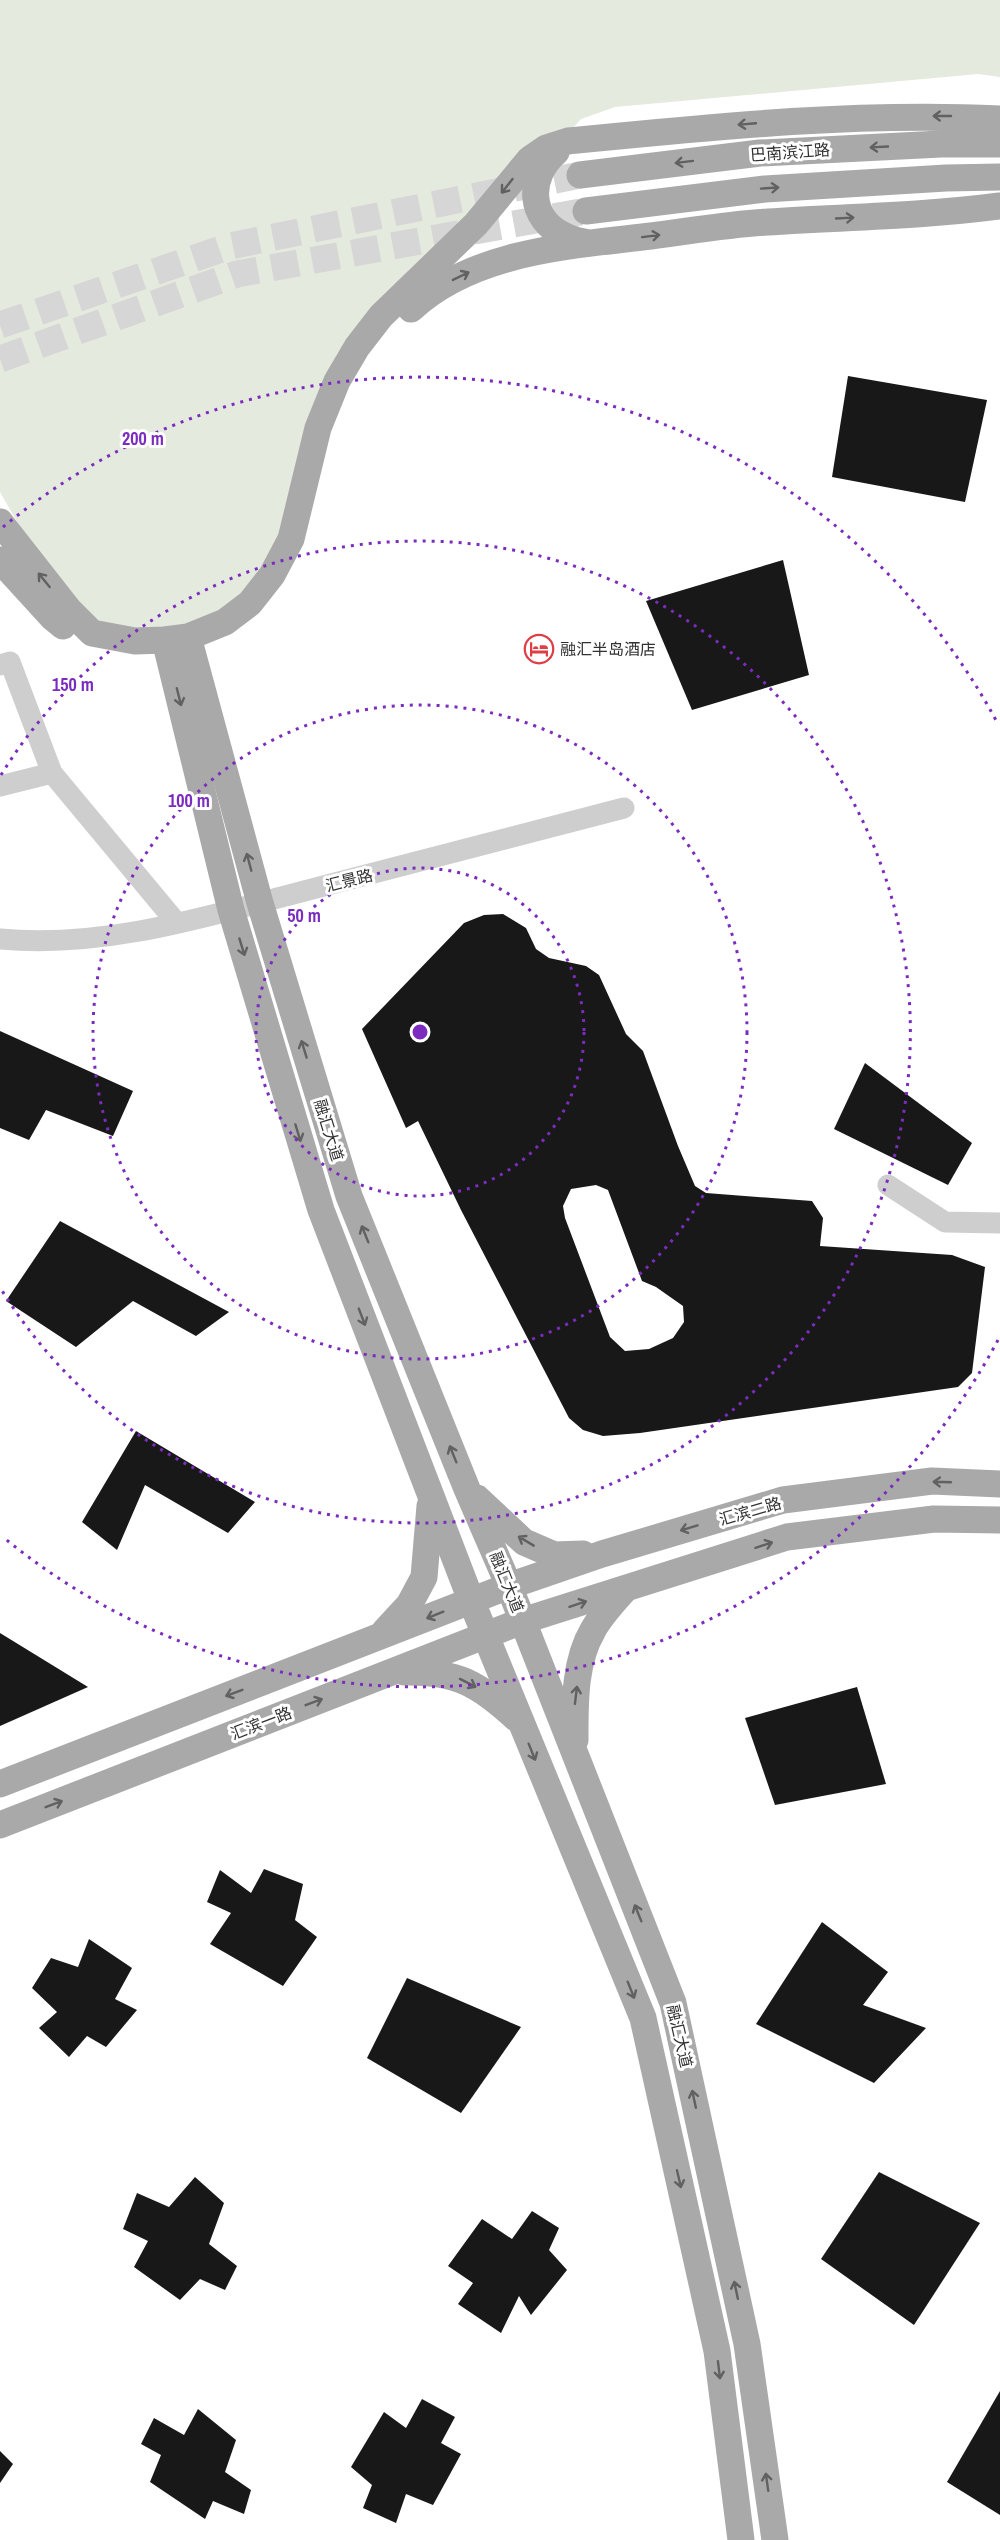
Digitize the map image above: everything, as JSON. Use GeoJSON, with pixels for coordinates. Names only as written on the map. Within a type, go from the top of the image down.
{"type":"FeatureCollection","features":[{"type":"Feature","properties":{"kind":"main road"},"geometry":{"type":"LineString","coordinates":[[0,522],[69,610],[92,633],[135,641],[178,644],[225,622],[250,603],[272,575],[291,539],[318,428],[336,381],[357,347],[381,316],[476,224],[530,159],[546,148],[568,141],[757,123],[941,116],[1000,119]]}},
{"type":"Feature","properties":{"kind":"main road"},"geometry":{"type":"LineString","coordinates":[[568,141],[548,158],[536,178],[534,191],[537,203],[551,227],[565,236],[590,243]]}},
{"type":"Feature","properties":{"kind":"main road","name":"巴南滨江路"},"geometry":{"type":"LineString","coordinates":[[580,175],[760,153],[941,144],[1000,144]]}},
{"type":"Feature","properties":{"kind":"main road"},"geometry":{"type":"LineString","coordinates":[[586,211],[765,189],[1000,177]]}},
{"type":"Feature","properties":{"kind":"main road"},"geometry":{"type":"LineString","coordinates":[[0,560],[52,617],[91,647],[178,644],[231,631],[259,611],[284,579],[300,547],[329,435],[348,388],[366,359],[392,326],[427,295],[466,273],[524,254],[590,243],[766,222],[945,213],[1000,206]]}},
{"type":"Feature","properties":{"kind":"main road","name":"融汇大道"},"geometry":{"type":"LineString","coordinates":[[178,644],[349,1196],[467,1489],[509,1586],[674,2003],[747,2344],[775,2540]]}},
{"type":"Feature","properties":{"kind":"main road","name":"融汇大道"},"geometry":{"type":"LineString","coordinates":[[178,644],[231,910],[321,1210],[484,1635],[643,2018],[717,2351],[741,2540]]}},
{"type":"Feature","properties":{"kind":"main road","name":"汇滨二路"},"geometry":{"type":"LineString","coordinates":[[509,1586],[602,1554],[783,1500],[932,1481],[1000,1484]]}},
{"type":"Feature","properties":{"kind":"main road"},"geometry":{"type":"LineString","coordinates":[[467,1489],[524,1542],[554,1555],[602,1554]]}},
{"type":"Feature","properties":{"kind":"main road"},"geometry":{"type":"LineString","coordinates":[[380,1636],[410,1605],[424,1576],[431,1496]]}},
{"type":"Feature","properties":{"kind":"main road"},"geometry":{"type":"LineString","coordinates":[[522,1621],[788,1537],[934,1520],[1000,1520]]}},
{"type":"Feature","properties":{"kind":"main road"},"geometry":{"type":"LineString","coordinates":[[0,1785],[509,1586]]}},
{"type":"Feature","properties":{"kind":"main road"},"geometry":{"type":"LineString","coordinates":[[575,1753],[575,1705],[580,1663],[592,1630],[625,1589]]}},
{"type":"Feature","properties":{"kind":"main road","name":"汇滨一路"},"geometry":{"type":"LineString","coordinates":[[0,1825],[522,1621]]}},
{"type":"Feature","properties":{"kind":"main road"},"geometry":{"type":"LineString","coordinates":[[390,1672],[432,1671],[462,1679],[490,1695],[520,1722]]}},
{"type":"Feature","properties":{"kind":"street"},"geometry":{"type":"LineString","coordinates":[[0,665],[10,662],[52,773],[176,922]]}},
{"type":"Feature","properties":{"kind":"street"},"geometry":{"type":"LineString","coordinates":[[0,786],[52,773]]}},
{"type":"Feature","properties":{"kind":"street","name":"汇景路"},"geometry":{"type":"LineString","coordinates":[[0,939],[98,939],[260,903],[624,808]]}},
{"type":"Feature","properties":{"kind":"street"},"geometry":{"type":"LineString","coordinates":[[888,1185],[945,1222],[999,1222]]}},
{"type":"Feature","properties":{"kind":"shaded area"},"geometry":{"type":"Polygon","coordinates":[[[0,0],[1000,0],[1000,77],[978,74],[615,107],[581,119],[461,254],[390,298],[337,354],[304,432],[283,529],[259,572],[220,617],[145,635],[84,618],[50,579],[0,492],[0,0]]]}},
{"type":"Feature","properties":{"kind":"building"},"geometry":{"type":"Polygon","coordinates":[[[848,376],[987,400],[965,502],[832,477],[848,376]]]}},
{"type":"Feature","properties":{"kind":"building"},"geometry":{"type":"Polygon","coordinates":[[[783,560],[809,675],[692,710],[646,601],[783,560]]]}},
{"type":"Feature","properties":{"kind":"building"},"geometry":{"type":"Polygon","coordinates":[[[503,914],[526,928],[536,949],[549,958],[586,966],[599,975],[626,1034],[643,1051],[695,1186],[706,1193],[812,1201],[823,1218],[820,1246],[952,1255],[985,1267],[972,1373],[958,1387],[640,1433],[603,1436],[583,1430],[569,1418],[461,1210],[418,1121],[406,1128],[362,1029],[464,923],[484,915],[503,914]],[[596,1185],[571,1189],[563,1206],[565,1218],[610,1337],[625,1351],[649,1349],[673,1338],[684,1322],[683,1306],[656,1287],[642,1281],[608,1190],[596,1185]]]}},
{"type":"Feature","properties":{"kind":"building"},"geometry":{"type":"Polygon","coordinates":[[[0,1031],[133,1091],[113,1136],[46,1110],[29,1140],[0,1128],[0,1031]]]}},
{"type":"Feature","properties":{"kind":"building"},"geometry":{"type":"Polygon","coordinates":[[[865,1063],[972,1143],[948,1185],[834,1129],[865,1063]]]}},
{"type":"Feature","properties":{"kind":"building"},"geometry":{"type":"Polygon","coordinates":[[[60,1221],[229,1312],[196,1336],[133,1301],[76,1347],[6,1301],[60,1221]]]}},
{"type":"Feature","properties":{"kind":"building"},"geometry":{"type":"Polygon","coordinates":[[[136,1431],[255,1502],[228,1533],[145,1485],[117,1550],[82,1522],[136,1431]]]}},
{"type":"Feature","properties":{"kind":"building"},"geometry":{"type":"Polygon","coordinates":[[[0,1633],[88,1687],[0,1726],[0,1633]]]}},
{"type":"Feature","properties":{"kind":"building"},"geometry":{"type":"Polygon","coordinates":[[[857,1687],[886,1784],[775,1805],[745,1718],[857,1687]]]}},
{"type":"Feature","properties":{"kind":"building"},"geometry":{"type":"Polygon","coordinates":[[[264,1869],[303,1884],[295,1920],[317,1937],[283,1986],[210,1944],[231,1913],[207,1902],[220,1870],[251,1893],[264,1869]]]}},
{"type":"Feature","properties":{"kind":"building"},"geometry":{"type":"Polygon","coordinates":[[[822,1922],[888,1972],[863,2005],[926,2028],[874,2083],[756,2024],[822,1922]]]}},
{"type":"Feature","properties":{"kind":"building"},"geometry":{"type":"Polygon","coordinates":[[[89,1939],[132,1968],[115,1999],[137,2010],[106,2047],[87,2036],[69,2057],[39,2028],[57,2012],[32,1988],[51,1958],[78,1967],[89,1939]]]}},
{"type":"Feature","properties":{"kind":"building"},"geometry":{"type":"Polygon","coordinates":[[[407,1978],[521,2027],[461,2113],[367,2058],[407,1978]]]}},
{"type":"Feature","properties":{"kind":"building"},"geometry":{"type":"Polygon","coordinates":[[[879,2172],[980,2223],[914,2325],[821,2259],[879,2172]]]}},
{"type":"Feature","properties":{"kind":"building"},"geometry":{"type":"Polygon","coordinates":[[[195,2177],[224,2203],[209,2244],[237,2266],[225,2290],[200,2279],[180,2300],[134,2267],[148,2241],[123,2229],[137,2193],[169,2207],[195,2177]]]}},
{"type":"Feature","properties":{"kind":"building"},"geometry":{"type":"Polygon","coordinates":[[[532,2211],[559,2228],[549,2250],[567,2270],[531,2315],[519,2296],[501,2333],[458,2304],[473,2283],[448,2266],[482,2219],[512,2239],[532,2211]]]}},
{"type":"Feature","properties":{"kind":"building"},"geometry":{"type":"Polygon","coordinates":[[[1000,2391],[1000,2515],[947,2482],[1000,2391]]]}},
{"type":"Feature","properties":{"kind":"building"},"geometry":{"type":"Polygon","coordinates":[[[422,2399],[455,2417],[441,2443],[461,2454],[433,2505],[406,2494],[396,2523],[363,2508],[372,2485],[351,2467],[384,2412],[406,2428],[422,2399]]]}},
{"type":"Feature","properties":{"kind":"building"},"geometry":{"type":"Polygon","coordinates":[[[198,2409],[236,2440],[225,2472],[251,2490],[244,2514],[213,2501],[205,2519],[150,2482],[161,2455],[141,2444],[154,2418],[184,2435],[198,2409]]]}},
{"type":"Feature","properties":{"kind":"building"},"geometry":{"type":"Polygon","coordinates":[[[0,2451],[13,2464],[0,2483],[0,2451]]]}},
{"type":"Feature","properties":{"kind":"tunnel"},"geometry":{"type":"LineString","coordinates":[[0,325],[230,246],[580,175]]}},
{"type":"Feature","properties":{"kind":"tunnel"},"geometry":{"type":"LineString","coordinates":[[0,359],[237,274],[586,211]]}},
{"type":"Feature","properties":{"kind":"place","name":"融汇半岛酒店"},"geometry":{"type":"Point","coordinates":[539,649]}}]}
